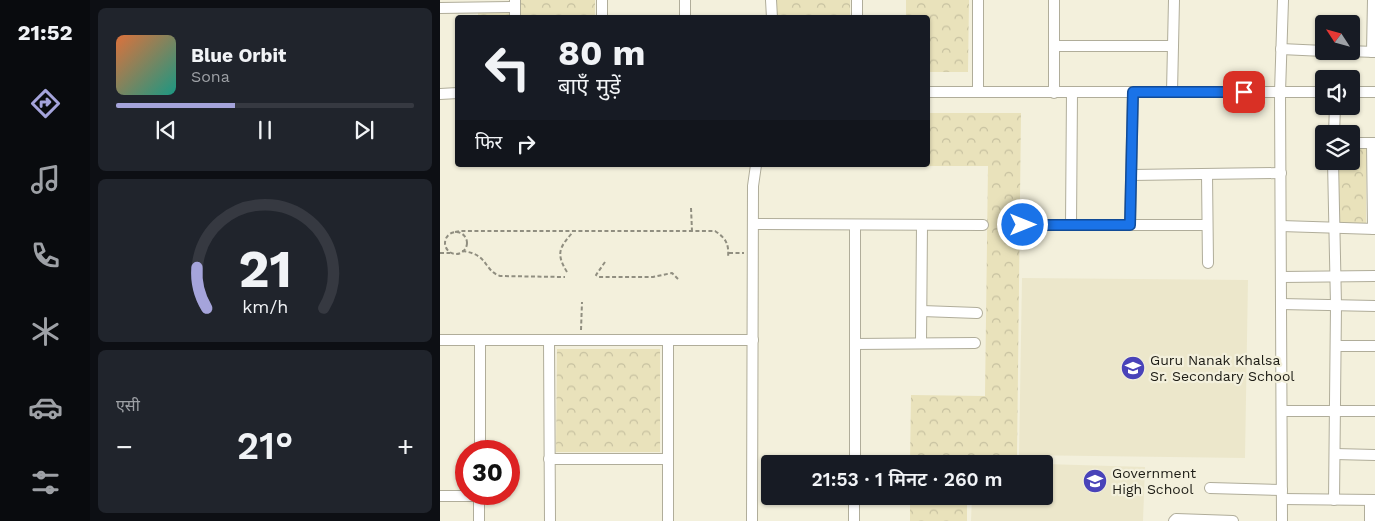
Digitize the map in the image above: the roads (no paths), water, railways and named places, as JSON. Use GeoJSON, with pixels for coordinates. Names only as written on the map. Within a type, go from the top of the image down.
{"type":"FeatureCollection","features":[{"type":"Feature","properties":{"kind":"street"},"geometry":{"type":"LineString","coordinates":[[602,0],[602,15]]}},
{"type":"Feature","properties":{"kind":"street"},"geometry":{"type":"LineString","coordinates":[[685,0],[685,15]]}},
{"type":"Feature","properties":{"kind":"street"},"geometry":{"type":"LineString","coordinates":[[772,0],[772,15]]}},
{"type":"Feature","properties":{"kind":"street"},"geometry":{"type":"LineString","coordinates":[[857,0],[857,15]]}},
{"type":"Feature","properties":{"kind":"street"},"geometry":{"type":"LineString","coordinates":[[978,0],[978,92]]}},
{"type":"Feature","properties":{"kind":"street"},"geometry":{"type":"LineString","coordinates":[[1054,0],[1054,93]]}},
{"type":"Feature","properties":{"kind":"street"},"geometry":{"type":"LineString","coordinates":[[1172,92],[1174,0]]}},
{"type":"Feature","properties":{"kind":"street"},"geometry":{"type":"LineString","coordinates":[[1282,0],[1280,92],[1282,521]]}},
{"type":"Feature","properties":{"kind":"street"},"geometry":{"type":"LineString","coordinates":[[1360,52],[1374,52],[1373,0]]}},
{"type":"Feature","properties":{"kind":"street"},"geometry":{"type":"LineString","coordinates":[[440,8],[473,13],[515,8]]}},
{"type":"Feature","properties":{"kind":"street"},"geometry":{"type":"LineString","coordinates":[[1054,46],[1173,46]]}},
{"type":"Feature","properties":{"kind":"street"},"geometry":{"type":"LineString","coordinates":[[1281,49],[1315,51]]}},
{"type":"Feature","properties":{"kind":"street"},"geometry":{"type":"LineString","coordinates":[[930,92],[1315,92]]}},
{"type":"Feature","properties":{"kind":"street"},"geometry":{"type":"LineString","coordinates":[[1071,226],[1072,92]]}},
{"type":"Feature","properties":{"kind":"street"},"geometry":{"type":"LineString","coordinates":[[1130,225],[1133,92]]}},
{"type":"Feature","properties":{"kind":"street"},"geometry":{"type":"LineString","coordinates":[[1360,92],[1375,92]]}},
{"type":"Feature","properties":{"kind":"street"},"geometry":{"type":"LineString","coordinates":[[440,94],[455,94]]}},
{"type":"Feature","properties":{"kind":"street"},"geometry":{"type":"LineString","coordinates":[[1281,226],[1374,229],[1374,143],[1360,143]]}},
{"type":"Feature","properties":{"kind":"street"},"geometry":{"type":"LineString","coordinates":[[752,521],[754,167]]}},
{"type":"Feature","properties":{"kind":"street"},"geometry":{"type":"LineString","coordinates":[[1333,170],[1336,306],[1334,500]]}},
{"type":"Feature","properties":{"kind":"street"},"geometry":{"type":"LineString","coordinates":[[1131,175],[1281,173]]}},
{"type":"Feature","properties":{"kind":"street"},"geometry":{"type":"LineString","coordinates":[[1207,174],[1208,263]]}},
{"type":"Feature","properties":{"kind":"street"},"geometry":{"type":"LineString","coordinates":[[753,224],[983,226]]}},
{"type":"Feature","properties":{"kind":"street"},"geometry":{"type":"LineString","coordinates":[[854,455],[855,225]]}},
{"type":"Feature","properties":{"kind":"street"},"geometry":{"type":"LineString","coordinates":[[922,225],[922,343]]}},
{"type":"Feature","properties":{"kind":"street"},"geometry":{"type":"LineString","coordinates":[[1023,225],[1207,225]]}},
{"type":"Feature","properties":{"kind":"street"},"geometry":{"type":"LineString","coordinates":[[1282,277],[1375,276]]}},
{"type":"Feature","properties":{"kind":"street"},"geometry":{"type":"LineString","coordinates":[[1281,304],[1375,306]]}},
{"type":"Feature","properties":{"kind":"street"},"geometry":{"type":"LineString","coordinates":[[922,311],[977,313]]}},
{"type":"Feature","properties":{"kind":"street"},"geometry":{"type":"LineString","coordinates":[[440,340],[753,340]]}},
{"type":"Feature","properties":{"kind":"street"},"geometry":{"type":"LineString","coordinates":[[480,340],[480,440]]}},
{"type":"Feature","properties":{"kind":"street"},"geometry":{"type":"LineString","coordinates":[[549,340],[550,521]]}},
{"type":"Feature","properties":{"kind":"street"},"geometry":{"type":"LineString","coordinates":[[668,340],[668,521]]}},
{"type":"Feature","properties":{"kind":"street"},"geometry":{"type":"LineString","coordinates":[[855,344],[975,343]]}},
{"type":"Feature","properties":{"kind":"street"},"geometry":{"type":"LineString","coordinates":[[1336,346],[1375,346]]}},
{"type":"Feature","properties":{"kind":"street"},"geometry":{"type":"LineString","coordinates":[[1282,411],[1375,411]]}},
{"type":"Feature","properties":{"kind":"street"},"geometry":{"type":"LineString","coordinates":[[1335,454],[1375,455]]}},
{"type":"Feature","properties":{"kind":"street"},"geometry":{"type":"LineString","coordinates":[[549,459],[668,459]]}},
{"type":"Feature","properties":{"kind":"street"},"geometry":{"type":"LineString","coordinates":[[1210,488],[1334,500],[1372,500],[1370,521]]}},
{"type":"Feature","properties":{"kind":"street"},"geometry":{"type":"LineString","coordinates":[[440,496],[455,496]]}},
{"type":"Feature","properties":{"kind":"street"},"geometry":{"type":"LineString","coordinates":[[479,505],[479,521]]}},
{"type":"Feature","properties":{"kind":"street"},"geometry":{"type":"LineString","coordinates":[[854,505],[854,521]]}},
{"type":"Feature","properties":{"kind":"street"},"geometry":{"type":"LineString","coordinates":[[1174,521],[1176,519],[1233,521]]}},
{"type":"Feature","properties":{"kind":"place","name":"Guru Nanak Khalsa Sr. Secondary School"},"geometry":{"type":"Point","coordinates":[1133,368]}},
{"type":"Feature","properties":{"kind":"place","name":"Government High School"},"geometry":{"type":"Point","coordinates":[1095,481]}}]}
